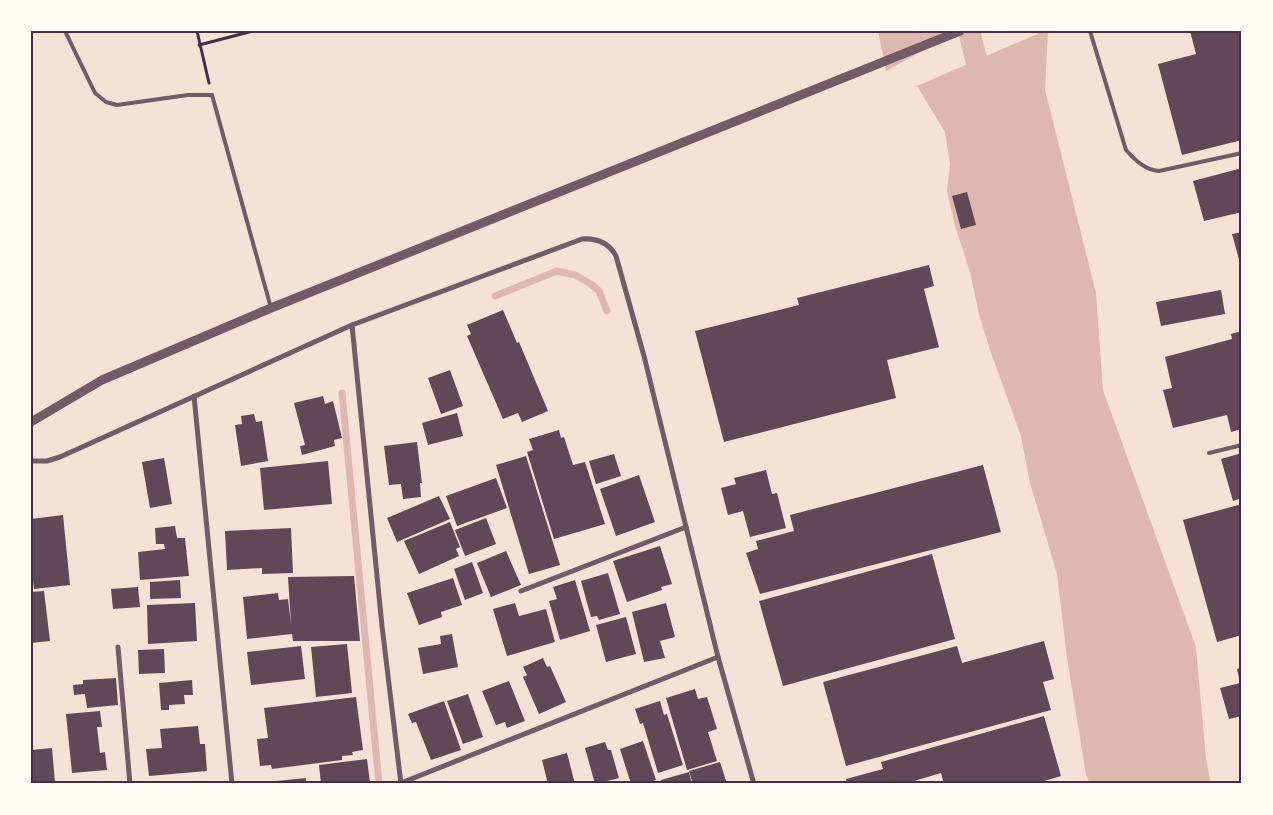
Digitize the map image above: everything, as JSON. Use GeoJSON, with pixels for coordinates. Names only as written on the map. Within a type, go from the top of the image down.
{"type":"FeatureCollection","features":[{"type":"Feature","properties":{"kind":"street"},"geometry":{"type":"LineString","coordinates":[[31,422],[102,380],[271,308],[960,31]]}},
{"type":"Feature","properties":{"kind":"street"},"geometry":{"type":"LineString","coordinates":[[31,461],[47,461],[60,457],[352,325],[582,239],[597,240],[606,244],[616,256],[644,356],[718,657],[754,784]]}},
{"type":"Feature","properties":{"kind":"street"},"geometry":{"type":"LineString","coordinates":[[352,325],[382,626],[401,784],[718,657]]}},
{"type":"Feature","properties":{"kind":"street"},"geometry":{"type":"LineString","coordinates":[[194,396],[232,784]]}},
{"type":"Feature","properties":{"kind":"street"},"geometry":{"type":"LineString","coordinates":[[522,590],[686,527]]}},
{"type":"Feature","properties":{"kind":"street"},"geometry":{"type":"LineString","coordinates":[[118,647],[130,784]]}},
{"type":"Feature","properties":{"kind":"lane"},"geometry":{"type":"LineString","coordinates":[[65,31],[95,93],[106,102],[117,105],[188,95],[212,95],[271,308]]}},
{"type":"Feature","properties":{"kind":"lane"},"geometry":{"type":"LineString","coordinates":[[1090,31],[1126,150],[1140,164],[1153,171],[1160,172],[1242,153]]}},
{"type":"Feature","properties":{"kind":"lane"},"geometry":{"type":"LineString","coordinates":[[1209,453],[1242,445]]}},
{"type":"Feature","properties":{"kind":"path"},"geometry":{"type":"LineString","coordinates":[[197,31],[212,95]]}},
{"type":"Feature","properties":{"kind":"path"},"geometry":{"type":"LineString","coordinates":[[199,44],[254,31]]}},
{"type":"Feature","properties":{"kind":"shaded area"},"geometry":{"type":"Polygon","coordinates":[[[878,31],[959,31],[886,71],[878,31]]]}},
{"type":"Feature","properties":{"kind":"shaded area"},"geometry":{"type":"Polygon","coordinates":[[[1044,31],[1048,31],[1045,90],[1096,293],[1103,390],[1196,647],[1206,759],[1211,784],[1090,784],[1086,775],[1067,658],[1057,574],[1030,483],[1021,436],[990,350],[979,314],[970,272],[955,226],[947,191],[950,164],[945,132],[917,86],[1044,31]]]}},
{"type":"Feature","properties":{"kind":"building"},"geometry":{"type":"Polygon","coordinates":[[[1190,31],[1242,31],[1242,140],[1182,155],[1158,64],[1196,54],[1190,31]]]}},
{"type":"Feature","properties":{"kind":"building"},"geometry":{"type":"Polygon","coordinates":[[[1242,168],[1242,212],[1204,221],[1193,181],[1242,168]]]}},
{"type":"Feature","properties":{"kind":"building"},"geometry":{"type":"Polygon","coordinates":[[[967,192],[976,225],[961,229],[952,196],[967,192]]]}},
{"type":"Feature","properties":{"kind":"building"},"geometry":{"type":"Polygon","coordinates":[[[1242,232],[1242,267],[1241,267],[1232,234],[1242,232]]]}},
{"type":"Feature","properties":{"kind":"building"},"geometry":{"type":"Polygon","coordinates":[[[929,265],[934,286],[924,289],[939,347],[887,360],[896,398],[724,442],[695,331],[799,305],[797,298],[929,265]]]}},
{"type":"Feature","properties":{"kind":"building"},"geometry":{"type":"Polygon","coordinates":[[[1221,290],[1225,314],[1161,326],[1156,302],[1221,290]]]}},
{"type":"Feature","properties":{"kind":"building"},"geometry":{"type":"Polygon","coordinates":[[[503,310],[517,343],[519,342],[548,411],[522,422],[518,413],[503,419],[467,336],[471,334],[467,325],[503,310]]]}},
{"type":"Feature","properties":{"kind":"building"},"geometry":{"type":"Polygon","coordinates":[[[1242,331],[1242,429],[1231,432],[1227,415],[1173,428],[1163,390],[1172,388],[1165,357],[1232,339],[1231,334],[1242,331]]]}},
{"type":"Feature","properties":{"kind":"building"},"geometry":{"type":"Polygon","coordinates":[[[450,370],[463,406],[441,414],[428,378],[450,370]]]}},
{"type":"Feature","properties":{"kind":"building"},"geometry":{"type":"Polygon","coordinates":[[[323,396],[325,404],[333,401],[342,438],[334,440],[335,446],[302,455],[300,446],[305,445],[294,403],[323,396]]]}},
{"type":"Feature","properties":{"kind":"building"},"geometry":{"type":"Polygon","coordinates":[[[457,413],[463,436],[428,445],[422,423],[457,413]]]}},
{"type":"Feature","properties":{"kind":"building"},"geometry":{"type":"Polygon","coordinates":[[[254,414],[256,422],[262,421],[268,461],[241,466],[235,425],[242,424],[241,416],[254,414]]]}},
{"type":"Feature","properties":{"kind":"building"},"geometry":{"type":"Polygon","coordinates":[[[559,430],[561,438],[564,437],[573,465],[585,462],[605,524],[554,539],[527,452],[533,450],[529,439],[559,430]]]}},
{"type":"Feature","properties":{"kind":"building"},"geometry":{"type":"Polygon","coordinates":[[[417,442],[422,483],[420,483],[421,497],[403,499],[401,484],[389,485],[384,446],[417,442]]]}},
{"type":"Feature","properties":{"kind":"building"},"geometry":{"type":"Polygon","coordinates":[[[1242,453],[1242,498],[1233,501],[1221,459],[1242,453]]]}},
{"type":"Feature","properties":{"kind":"building"},"geometry":{"type":"Polygon","coordinates":[[[614,454],[621,476],[596,484],[589,461],[614,454]]]}},
{"type":"Feature","properties":{"kind":"building"},"geometry":{"type":"Polygon","coordinates":[[[526,456],[560,565],[529,574],[496,465],[526,456]]]}},
{"type":"Feature","properties":{"kind":"building"},"geometry":{"type":"Polygon","coordinates":[[[164,458],[172,504],[150,508],[142,462],[164,458]]]}},
{"type":"Feature","properties":{"kind":"building"},"geometry":{"type":"Polygon","coordinates":[[[328,461],[332,504],[264,510],[260,468],[328,461]]]}},
{"type":"Feature","properties":{"kind":"building"},"geometry":{"type":"Polygon","coordinates":[[[983,465],[1001,532],[760,594],[746,553],[758,549],[756,541],[794,531],[790,515],[983,465]]]}},
{"type":"Feature","properties":{"kind":"building"},"geometry":{"type":"Polygon","coordinates":[[[766,470],[772,494],[777,493],[786,528],[750,537],[743,511],[728,515],[721,488],[736,484],[734,478],[766,470]]]}},
{"type":"Feature","properties":{"kind":"building"},"geometry":{"type":"Polygon","coordinates":[[[639,475],[655,522],[616,536],[600,489],[639,475]]]}},
{"type":"Feature","properties":{"kind":"building"},"geometry":{"type":"Polygon","coordinates":[[[496,478],[507,508],[457,526],[446,496],[496,478]]]}},
{"type":"Feature","properties":{"kind":"building"},"geometry":{"type":"Polygon","coordinates":[[[439,496],[450,519],[397,542],[387,518],[439,496]]]}},
{"type":"Feature","properties":{"kind":"building"},"geometry":{"type":"Polygon","coordinates":[[[1242,504],[1242,635],[1217,642],[1183,520],[1242,504]]]}},
{"type":"Feature","properties":{"kind":"building"},"geometry":{"type":"Polygon","coordinates":[[[63,515],[70,585],[34,589],[31,564],[31,519],[63,515]]]}},
{"type":"Feature","properties":{"kind":"building"},"geometry":{"type":"Polygon","coordinates":[[[486,518],[496,544],[465,556],[455,530],[486,518]]]}},
{"type":"Feature","properties":{"kind":"building"},"geometry":{"type":"Polygon","coordinates":[[[450,522],[460,547],[456,549],[459,556],[419,574],[404,541],[450,522]]]}},
{"type":"Feature","properties":{"kind":"building"},"geometry":{"type":"Polygon","coordinates":[[[175,526],[177,538],[185,538],[189,576],[140,580],[138,552],[165,549],[164,544],[156,544],[155,528],[175,526]]]}},
{"type":"Feature","properties":{"kind":"building"},"geometry":{"type":"Polygon","coordinates":[[[291,528],[293,573],[262,574],[262,568],[227,570],[225,531],[291,528]]]}},
{"type":"Feature","properties":{"kind":"building"},"geometry":{"type":"Polygon","coordinates":[[[660,546],[672,584],[661,587],[662,590],[627,602],[613,561],[660,546]]]}},
{"type":"Feature","properties":{"kind":"building"},"geometry":{"type":"Polygon","coordinates":[[[506,551],[521,585],[491,597],[477,563],[506,551]]]}},
{"type":"Feature","properties":{"kind":"building"},"geometry":{"type":"Polygon","coordinates":[[[932,554],[955,639],[783,686],[759,601],[932,554]]]}},
{"type":"Feature","properties":{"kind":"building"},"geometry":{"type":"Polygon","coordinates":[[[472,562],[483,593],[465,600],[454,569],[472,562]]]}},
{"type":"Feature","properties":{"kind":"building"},"geometry":{"type":"Polygon","coordinates":[[[608,573],[620,614],[599,620],[597,616],[591,617],[581,581],[608,573]]]}},
{"type":"Feature","properties":{"kind":"building"},"geometry":{"type":"Polygon","coordinates":[[[354,576],[360,641],[293,641],[292,634],[247,639],[243,597],[278,593],[279,600],[288,599],[291,624],[288,577],[354,576]]]}},
{"type":"Feature","properties":{"kind":"building"},"geometry":{"type":"Polygon","coordinates":[[[453,578],[462,605],[441,612],[442,617],[419,625],[407,593],[453,578]]]}},
{"type":"Feature","properties":{"kind":"building"},"geometry":{"type":"Polygon","coordinates":[[[180,580],[181,598],[150,599],[150,582],[180,580]]]}},
{"type":"Feature","properties":{"kind":"building"},"geometry":{"type":"Polygon","coordinates":[[[575,580],[590,631],[560,640],[549,601],[557,599],[553,587],[575,580]]]}},
{"type":"Feature","properties":{"kind":"building"},"geometry":{"type":"Polygon","coordinates":[[[138,587],[140,607],[113,609],[111,589],[138,587]]]}},
{"type":"Feature","properties":{"kind":"building"},"geometry":{"type":"Polygon","coordinates":[[[44,591],[50,641],[31,643],[31,592],[44,591]]]}},
{"type":"Feature","properties":{"kind":"building"},"geometry":{"type":"Polygon","coordinates":[[[195,603],[197,641],[148,644],[147,605],[195,603]]]}},
{"type":"Feature","properties":{"kind":"building"},"geometry":{"type":"Polygon","coordinates":[[[515,603],[519,616],[546,609],[555,642],[507,656],[493,609],[515,603]]]}},
{"type":"Feature","properties":{"kind":"building"},"geometry":{"type":"Polygon","coordinates":[[[666,603],[675,637],[660,641],[665,658],[644,662],[632,612],[666,603]]]}},
{"type":"Feature","properties":{"kind":"building"},"geometry":{"type":"Polygon","coordinates":[[[626,617],[636,654],[606,662],[596,625],[626,617]]]}},
{"type":"Feature","properties":{"kind":"building"},"geometry":{"type":"Polygon","coordinates":[[[452,634],[458,667],[423,674],[418,648],[441,644],[440,636],[452,634]]]}},
{"type":"Feature","properties":{"kind":"building"},"geometry":{"type":"Polygon","coordinates":[[[1044,641],[1054,679],[1043,682],[1051,710],[846,766],[823,682],[957,646],[962,663],[1044,641]]]}},
{"type":"Feature","properties":{"kind":"building"},"geometry":{"type":"Polygon","coordinates":[[[347,644],[352,693],[316,697],[311,647],[347,644]]]}},
{"type":"Feature","properties":{"kind":"building"},"geometry":{"type":"Polygon","coordinates":[[[301,646],[305,679],[251,685],[247,652],[301,646]]]}},
{"type":"Feature","properties":{"kind":"building"},"geometry":{"type":"Polygon","coordinates":[[[164,649],[165,673],[139,674],[138,650],[164,649]]]}},
{"type":"Feature","properties":{"kind":"building"},"geometry":{"type":"Polygon","coordinates":[[[543,658],[547,667],[550,666],[566,702],[539,714],[523,677],[527,675],[523,667],[543,658]]]}},
{"type":"Feature","properties":{"kind":"building"},"geometry":{"type":"Polygon","coordinates":[[[1242,667],[1242,716],[1229,719],[1220,688],[1240,683],[1237,669],[1242,667]]]}},
{"type":"Feature","properties":{"kind":"building"},"geometry":{"type":"Polygon","coordinates":[[[116,678],[118,705],[87,708],[85,694],[74,695],[73,685],[83,684],[83,680],[116,678]]]}},
{"type":"Feature","properties":{"kind":"building"},"geometry":{"type":"Polygon","coordinates":[[[192,680],[193,695],[184,695],[185,704],[169,705],[169,710],[161,710],[159,683],[192,680]]]}},
{"type":"Feature","properties":{"kind":"building"},"geometry":{"type":"Polygon","coordinates":[[[509,681],[525,721],[507,728],[505,722],[496,725],[482,691],[509,681]]]}},
{"type":"Feature","properties":{"kind":"building"},"geometry":{"type":"Polygon","coordinates":[[[695,689],[698,699],[707,697],[717,729],[708,732],[717,761],[687,770],[666,698],[695,689]]]}},
{"type":"Feature","properties":{"kind":"building"},"geometry":{"type":"Polygon","coordinates":[[[468,694],[483,737],[463,744],[447,701],[468,694]]]}},
{"type":"Feature","properties":{"kind":"building"},"geometry":{"type":"Polygon","coordinates":[[[356,697],[363,750],[352,752],[353,755],[342,756],[342,760],[272,769],[271,765],[260,766],[257,739],[268,738],[264,708],[356,697]]]}},
{"type":"Feature","properties":{"kind":"building"},"geometry":{"type":"Polygon","coordinates":[[[444,701],[461,750],[431,760],[416,722],[412,723],[408,714],[444,701]]]}},
{"type":"Feature","properties":{"kind":"building"},"geometry":{"type":"Polygon","coordinates":[[[660,701],[664,715],[667,714],[683,765],[658,773],[643,723],[640,724],[635,709],[660,701]]]}},
{"type":"Feature","properties":{"kind":"building"},"geometry":{"type":"Polygon","coordinates":[[[100,711],[102,727],[97,727],[100,753],[105,752],[107,770],[72,773],[66,714],[100,711]]]}},
{"type":"Feature","properties":{"kind":"building"},"geometry":{"type":"Polygon","coordinates":[[[1044,716],[1061,776],[1034,784],[944,784],[941,773],[904,784],[847,784],[846,779],[883,769],[881,762],[1044,716]]]}},
{"type":"Feature","properties":{"kind":"building"},"geometry":{"type":"Polygon","coordinates":[[[198,726],[200,744],[205,744],[207,771],[149,776],[146,749],[162,748],[160,729],[198,726]]]}},
{"type":"Feature","properties":{"kind":"building"},"geometry":{"type":"Polygon","coordinates":[[[643,741],[656,780],[643,784],[631,784],[620,749],[643,741]]]}},
{"type":"Feature","properties":{"kind":"building"},"geometry":{"type":"Polygon","coordinates":[[[605,742],[608,750],[611,750],[619,778],[595,784],[585,748],[605,742]]]}},
{"type":"Feature","properties":{"kind":"building"},"geometry":{"type":"Polygon","coordinates":[[[52,748],[55,783],[31,784],[31,750],[52,748]]]}},
{"type":"Feature","properties":{"kind":"building"},"geometry":{"type":"Polygon","coordinates":[[[567,753],[575,784],[548,784],[542,760],[567,753]]]}},
{"type":"Feature","properties":{"kind":"building"},"geometry":{"type":"Polygon","coordinates":[[[367,759],[370,783],[321,784],[319,765],[367,759]]]}},
{"type":"Feature","properties":{"kind":"building"},"geometry":{"type":"Polygon","coordinates":[[[720,762],[727,784],[693,784],[689,771],[720,762]]]}},
{"type":"Feature","properties":{"kind":"building"},"geometry":{"type":"Polygon","coordinates":[[[689,772],[692,784],[662,784],[661,780],[689,772]]]}},
{"type":"Feature","properties":{"kind":"building"},"geometry":{"type":"Polygon","coordinates":[[[306,778],[306,784],[276,784],[276,781],[306,778]]]}},
{"type":"Feature","properties":{"kind":"waterway"},"geometry":{"type":"LineString","coordinates":[[969,31],[984,91]]}},
{"type":"Feature","properties":{"kind":"waterway"},"geometry":{"type":"LineString","coordinates":[[495,296],[557,271],[575,275],[591,284],[599,291],[607,311]]}},
{"type":"Feature","properties":{"kind":"waterway"},"geometry":{"type":"LineString","coordinates":[[342,393],[379,784]]}}]}
